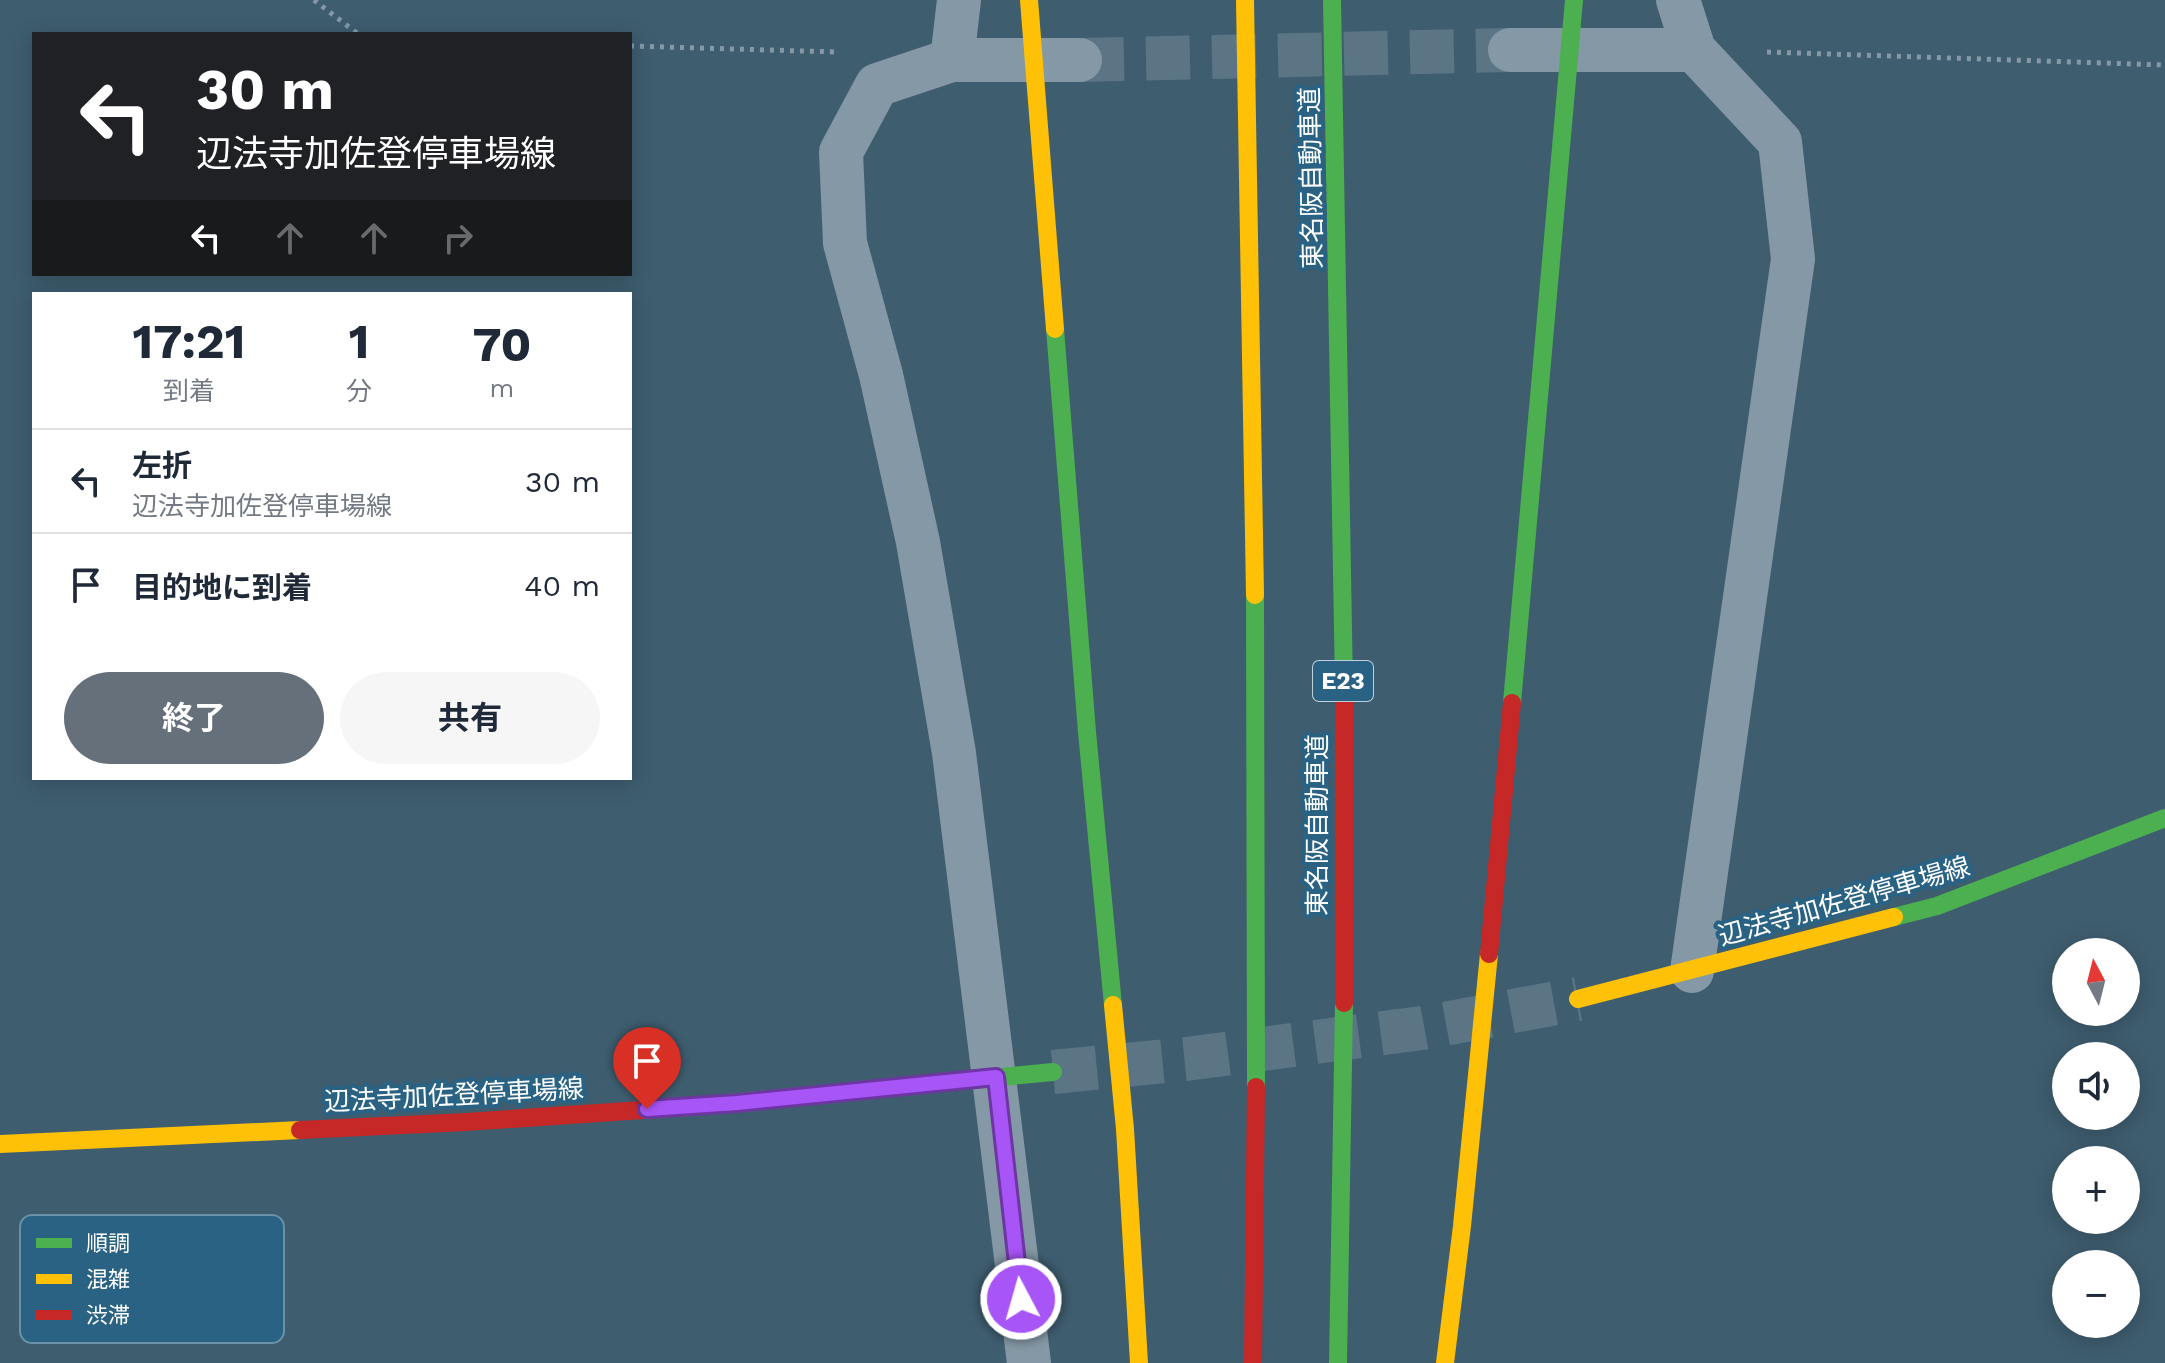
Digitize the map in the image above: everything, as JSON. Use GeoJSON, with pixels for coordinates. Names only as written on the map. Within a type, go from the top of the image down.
{"type":"FeatureCollection","features":[{"type":"Feature","properties":{"kind":"main road"},"geometry":{"type":"LineString","coordinates":[[1029,0],[1087,732],[1125,1129],[1139,1363]]}},
{"type":"Feature","properties":{"kind":"main road"},"geometry":{"type":"LineString","coordinates":[[1245,0],[1254,366],[1257,813],[1253,1363]]}},
{"type":"Feature","properties":{"kind":"main road","name":"東名阪自動車道"},"geometry":{"type":"LineString","coordinates":[[1332,0],[1341,357],[1344,822],[1338,1363]]}},
{"type":"Feature","properties":{"kind":"main road"},"geometry":{"type":"LineString","coordinates":[[1445,1363],[1462,1226],[1501,827],[1574,0]]}},
{"type":"Feature","properties":{"kind":"main road","name":"辺法寺加佐登停車場線"},"geometry":{"type":"LineString","coordinates":[[1578,999],[1937,906],[2165,818]]}},
{"type":"Feature","properties":{"kind":"main road","name":"辺法寺加佐登停車場線"},"geometry":{"type":"LineString","coordinates":[[0,1144],[482,1121],[737,1103],[1053,1072]]}},
{"type":"Feature","properties":{"kind":"street"},"geometry":{"type":"LineString","coordinates":[[952,60],[959,0]]}},
{"type":"Feature","properties":{"kind":"street"},"geometry":{"type":"LineString","coordinates":[[1678,0],[1694,50],[1780,142],[1793,259],[1692,971]]}},
{"type":"Feature","properties":{"kind":"street"},"geometry":{"type":"LineString","coordinates":[[1510,50],[1694,50]]}},
{"type":"Feature","properties":{"kind":"street"},"geometry":{"type":"LineString","coordinates":[[1029,1363],[954,753],[918,542],[881,375],[845,243],[841,152],[877,85],[952,60],[1080,60]]}},
{"type":"Feature","properties":{"kind":"path"},"geometry":{"type":"LineString","coordinates":[[314,0],[355,32]]}},
{"type":"Feature","properties":{"kind":"path"},"geometry":{"type":"LineString","coordinates":[[632,46],[867,52],[877,85]]}},
{"type":"Feature","properties":{"kind":"path"},"geometry":{"type":"LineString","coordinates":[[1694,50],[2165,65]]}},
{"type":"Feature","properties":{"kind":"tunnel"},"geometry":{"type":"LineString","coordinates":[[1080,60],[1510,50]]}},
{"type":"Feature","properties":{"kind":"tunnel"},"geometry":{"type":"LineString","coordinates":[[1053,1072],[1186,1059],[1422,1028],[1578,999]]}},
{"type":"Feature","properties":{"kind":"traffic: fast"},"geometry":{"type":"LineString","coordinates":[[1332,0],[1344,687]]}},
{"type":"Feature","properties":{"kind":"traffic: fast"},"geometry":{"type":"LineString","coordinates":[[1512,703],[1574,0]]}},
{"type":"Feature","properties":{"kind":"traffic: fast"},"geometry":{"type":"LineString","coordinates":[[1055,329],[1087,732],[1113,1005]]}},
{"type":"Feature","properties":{"kind":"traffic: fast"},"geometry":{"type":"LineString","coordinates":[[1255,595],[1256,1087]]}},
{"type":"Feature","properties":{"kind":"traffic: fast"},"geometry":{"type":"LineString","coordinates":[[1894,917],[1937,906],[2165,818]]}},
{"type":"Feature","properties":{"kind":"traffic: fast"},"geometry":{"type":"LineString","coordinates":[[1338,1363],[1344,1003]]}},
{"type":"Feature","properties":{"kind":"traffic: fast"},"geometry":{"type":"LineString","coordinates":[[686,1107],[1053,1072]]}},
{"type":"Feature","properties":{"kind":"traffic: slow"},"geometry":{"type":"LineString","coordinates":[[1029,0],[1055,329]]}},
{"type":"Feature","properties":{"kind":"traffic: slow"},"geometry":{"type":"LineString","coordinates":[[1245,0],[1255,595]]}},
{"type":"Feature","properties":{"kind":"traffic: slow"},"geometry":{"type":"LineString","coordinates":[[1578,999],[1894,917]]}},
{"type":"Feature","properties":{"kind":"traffic: slow"},"geometry":{"type":"LineString","coordinates":[[1445,1363],[1489,954]]}},
{"type":"Feature","properties":{"kind":"traffic: slow"},"geometry":{"type":"LineString","coordinates":[[1113,1005],[1125,1129],[1139,1363]]}},
{"type":"Feature","properties":{"kind":"traffic: slow"},"geometry":{"type":"LineString","coordinates":[[0,1144],[300,1130]]}},
{"type":"Feature","properties":{"kind":"traffic: jam"},"geometry":{"type":"LineString","coordinates":[[1344,687],[1344,1003]]}},
{"type":"Feature","properties":{"kind":"traffic: jam"},"geometry":{"type":"LineString","coordinates":[[1489,954],[1512,703]]}},
{"type":"Feature","properties":{"kind":"traffic: jam"},"geometry":{"type":"LineString","coordinates":[[1253,1363],[1256,1087]]}},
{"type":"Feature","properties":{"kind":"traffic: jam"},"geometry":{"type":"LineString","coordinates":[[300,1130],[686,1107]]}},
{"type":"Feature","properties":{"kind":"route"},"geometry":{"type":"LineString","coordinates":[[647,1109],[996,1077],[1021,1299]]}}]}
